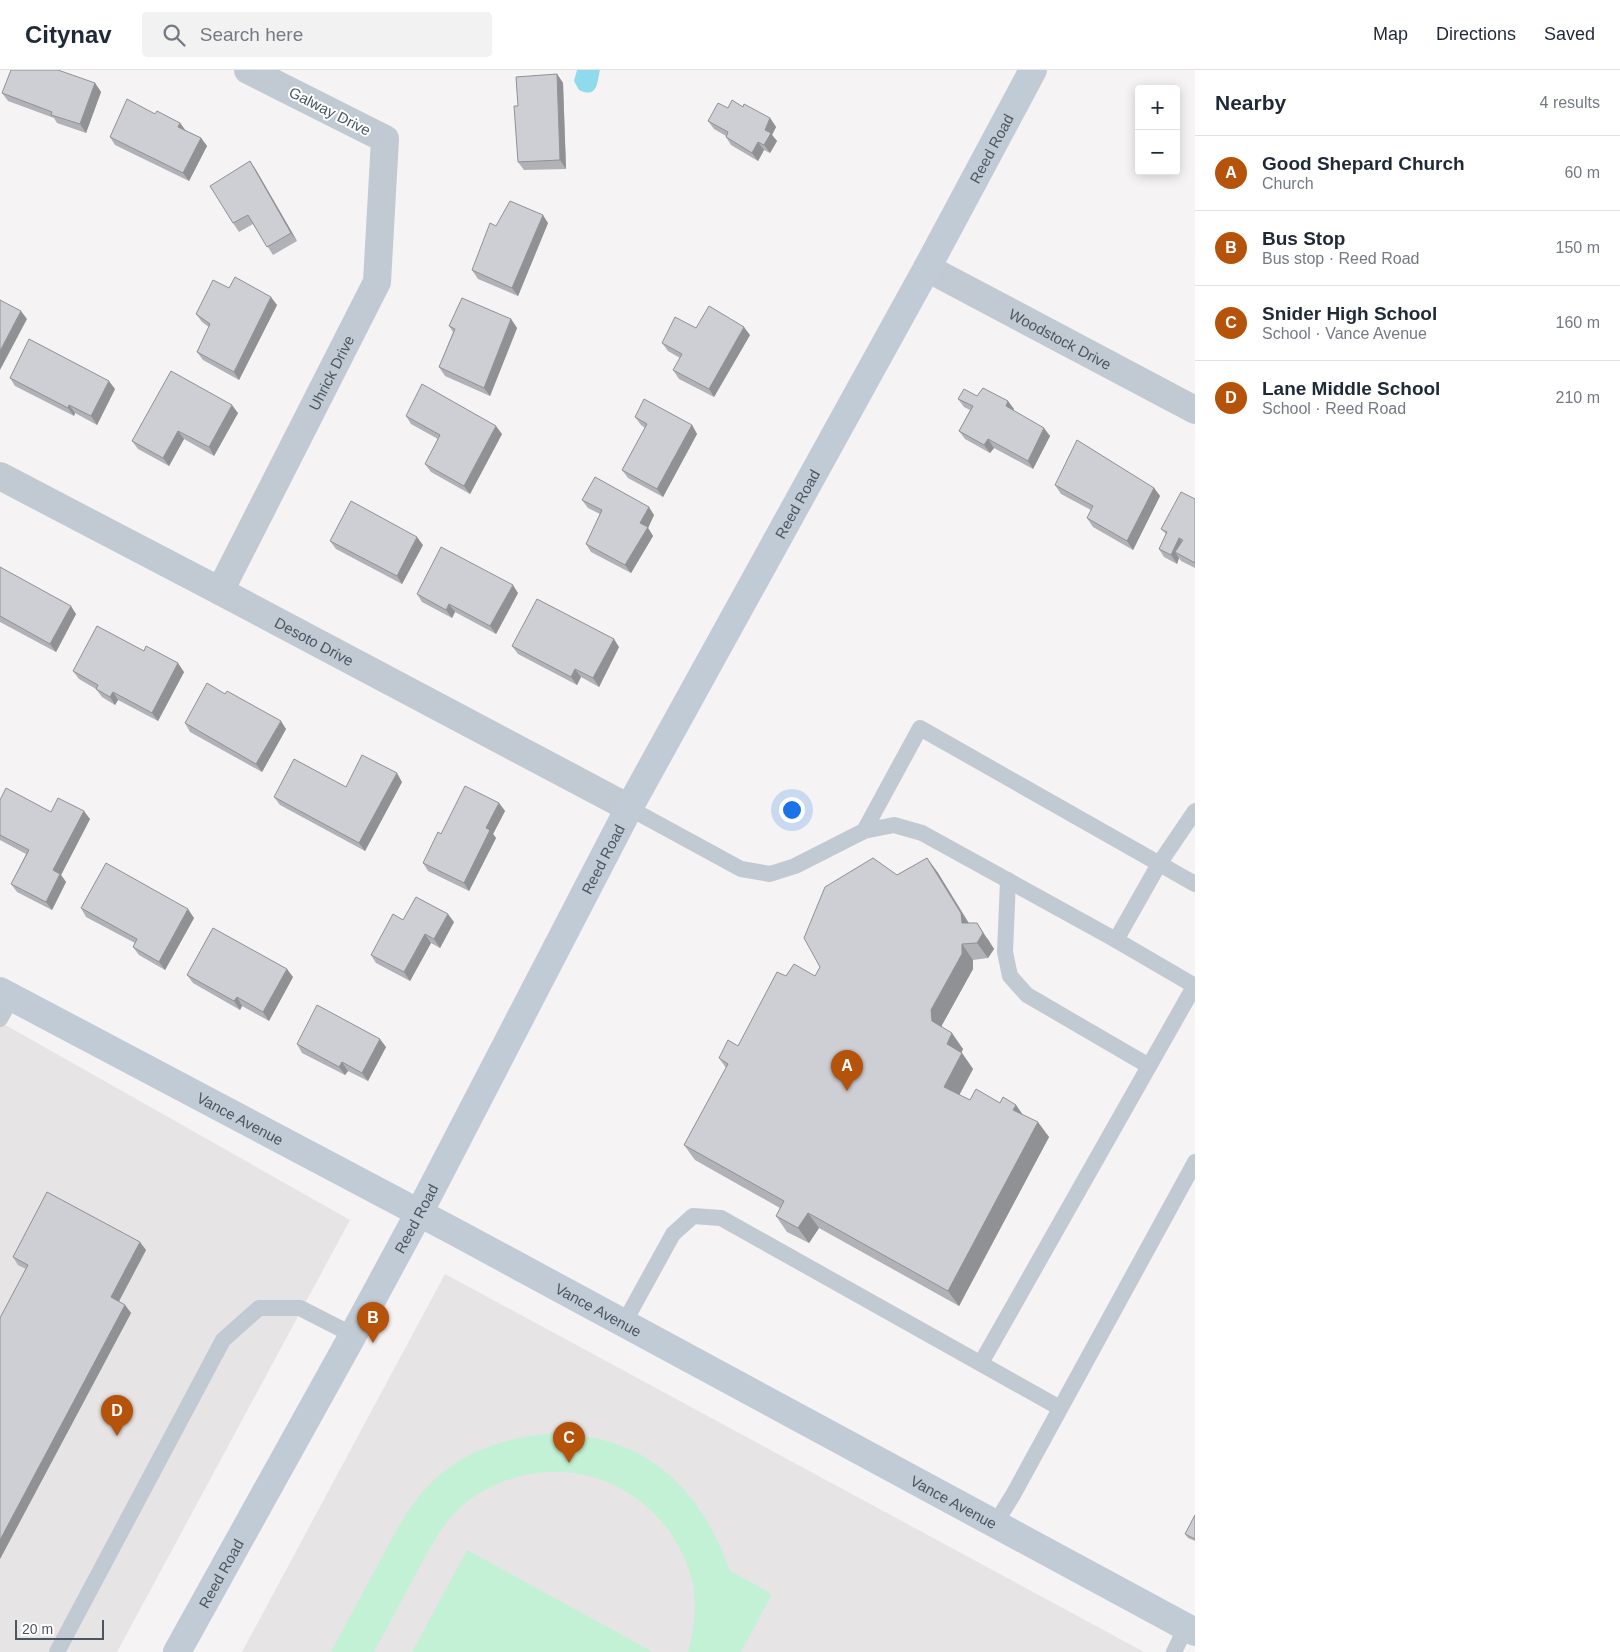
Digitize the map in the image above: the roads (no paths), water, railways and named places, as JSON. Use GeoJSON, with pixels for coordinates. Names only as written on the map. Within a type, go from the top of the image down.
{"type":"FeatureCollection","features":[{"type":"Feature","properties":{"kind":"main road","name":"Reed Road"},"geometry":{"type":"LineString","coordinates":[[177,1652],[419,1213],[628,808],[1033,70]]}},
{"type":"Feature","properties":{"kind":"main road","name":"Vance Avenue"},"geometry":{"type":"LineString","coordinates":[[4,1002],[419,1213],[1190,1630]]}},
{"type":"Feature","properties":{"kind":"street","name":"Galway Drive"},"geometry":{"type":"LineString","coordinates":[[248,70],[385,139]]}},
{"type":"Feature","properties":{"kind":"street","name":"Uhrick Drive"},"geometry":{"type":"LineString","coordinates":[[220,590],[377,282],[385,139]]}},
{"type":"Feature","properties":{"kind":"street","name":"Woodstock Drive"},"geometry":{"type":"LineString","coordinates":[[926,268],[1195,410]]}},
{"type":"Feature","properties":{"kind":"street","name":"Desoto Drive"},"geometry":{"type":"LineString","coordinates":[[0,476],[220,590],[628,808]]}},
{"type":"Feature","properties":{"kind":"lane"},"geometry":{"type":"LineString","coordinates":[[864,831],[920,728],[1195,884]]}},
{"type":"Feature","properties":{"kind":"lane"},"geometry":{"type":"LineString","coordinates":[[628,808],[741,869],[770,874],[795,866],[864,831],[894,826],[922,833],[1195,985],[981,1363]]}},
{"type":"Feature","properties":{"kind":"lane"},"geometry":{"type":"LineString","coordinates":[[1116,940],[1159,864],[1195,811]]}},
{"type":"Feature","properties":{"kind":"lane"},"geometry":{"type":"LineString","coordinates":[[1008,880],[1005,952],[1010,976],[1027,995],[1150,1066]]}},
{"type":"Feature","properties":{"kind":"lane"},"geometry":{"type":"LineString","coordinates":[[994,1524],[1013,1495],[1195,1162]]}},
{"type":"Feature","properties":{"kind":"lane"},"geometry":{"type":"LineString","coordinates":[[624,1323],[673,1234],[693,1216],[721,1218],[1060,1408]]}},
{"type":"Feature","properties":{"kind":"lane"},"geometry":{"type":"LineString","coordinates":[[57,1652],[223,1340],[259,1308],[300,1308],[353,1335]]}},
{"type":"Feature","properties":{"kind":"lane"},"geometry":{"type":"LineString","coordinates":[[1174,1652],[1190,1630]]}},
{"type":"Feature","properties":{"kind":"water"},"geometry":{"type":"Polygon","coordinates":[[[577,70],[600,70],[596,88],[593,91],[585,92],[579,90],[574,81],[577,70]]]}},
{"type":"Feature","properties":{"kind":"place","name":"Good Shepard Church"},"geometry":{"type":"Point","coordinates":[847,1091]}},
{"type":"Feature","properties":{"kind":"place","name":"Bus Stop"},"geometry":{"type":"Point","coordinates":[373,1343]}},
{"type":"Feature","properties":{"kind":"place","name":"Lane Middle School"},"geometry":{"type":"Point","coordinates":[117,1436]}},
{"type":"Feature","properties":{"kind":"place","name":"Snider High School"},"geometry":{"type":"Point","coordinates":[569,1463]}}]}
